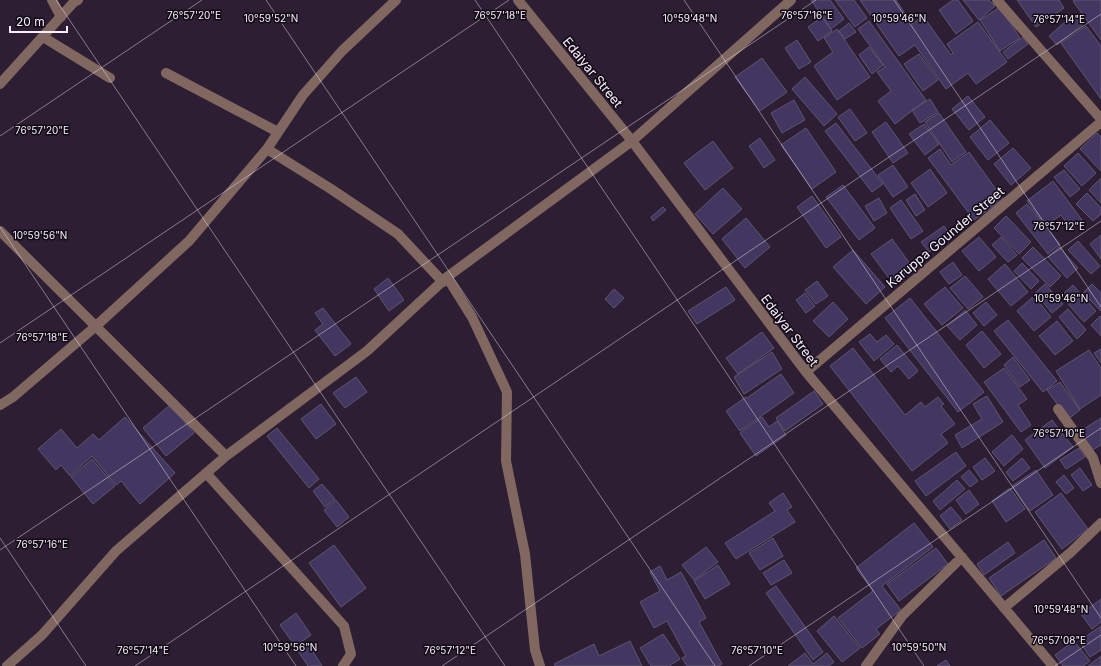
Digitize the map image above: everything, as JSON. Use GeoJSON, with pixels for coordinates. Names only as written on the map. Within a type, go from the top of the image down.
{"type":"FeatureCollection","features":[{"type":"Feature","properties":{"kind":"street"},"geometry":{"type":"LineString","coordinates":[[52,0],[60,17]]}},
{"type":"Feature","properties":{"kind":"street"},"geometry":{"type":"LineString","coordinates":[[0,84],[60,17],[74,2],[78,0]]}},
{"type":"Feature","properties":{"kind":"street"},"geometry":{"type":"LineString","coordinates":[[0,406],[13,397],[96,326],[189,241],[267,149],[303,95],[337,56],[396,0]]}},
{"type":"Feature","properties":{"kind":"street","name":"Edaiyar Street"},"geometry":{"type":"LineString","coordinates":[[518,0],[632,141],[806,372],[1053,666]]}},
{"type":"Feature","properties":{"kind":"street"},"geometry":{"type":"LineString","coordinates":[[6,666],[42,635],[116,551],[226,456],[367,351],[445,280],[632,141],[791,0]]}},
{"type":"Feature","properties":{"kind":"street"},"geometry":{"type":"LineString","coordinates":[[997,0],[1101,119]]}},
{"type":"Feature","properties":{"kind":"street"},"geometry":{"type":"LineString","coordinates":[[43,37],[110,78]]}},
{"type":"Feature","properties":{"kind":"street"},"geometry":{"type":"LineString","coordinates":[[166,73],[278,132]]}},
{"type":"Feature","properties":{"kind":"street","name":"Karuppa Gounder Street"},"geometry":{"type":"LineString","coordinates":[[806,372],[1101,122]]}},
{"type":"Feature","properties":{"kind":"street"},"geometry":{"type":"LineString","coordinates":[[267,149],[331,189],[398,234],[445,280],[472,317],[508,392],[506,460],[525,554],[535,650],[540,666]]}},
{"type":"Feature","properties":{"kind":"street"},"geometry":{"type":"LineString","coordinates":[[0,231],[226,456]]}},
{"type":"Feature","properties":{"kind":"street"},"geometry":{"type":"LineString","coordinates":[[1058,409],[1093,458],[1101,482]]}},
{"type":"Feature","properties":{"kind":"street"},"geometry":{"type":"LineString","coordinates":[[206,473],[344,626],[351,654],[343,666]]}},
{"type":"Feature","properties":{"kind":"street"},"geometry":{"type":"LineString","coordinates":[[1004,608],[1070,553],[1101,523]]}},
{"type":"Feature","properties":{"kind":"street"},"geometry":{"type":"LineString","coordinates":[[866,666],[902,616],[962,557]]}},
{"type":"Feature","properties":{"kind":"building"},"geometry":{"type":"Polygon","coordinates":[[[811,0],[830,0],[844,19],[831,29],[811,0]]]}},
{"type":"Feature","properties":{"kind":"building"},"geometry":{"type":"Polygon","coordinates":[[[835,0],[854,0],[867,18],[855,27],[835,0]]]}},
{"type":"Feature","properties":{"kind":"building"},"geometry":{"type":"Polygon","coordinates":[[[860,0],[896,0],[912,24],[923,16],[951,55],[953,53],[947,44],[978,22],[1007,62],[976,84],[968,73],[946,89],[915,45],[899,56],[860,0]]]}},
{"type":"Feature","properties":{"kind":"building"},"geometry":{"type":"Polygon","coordinates":[[[953,0],[958,0],[973,21],[956,34],[939,10],[953,0]]]}},
{"type":"Feature","properties":{"kind":"building"},"geometry":{"type":"Polygon","coordinates":[[[963,0],[989,0],[995,6],[979,20],[963,0]]]}},
{"type":"Feature","properties":{"kind":"building"},"geometry":{"type":"Polygon","coordinates":[[[1017,0],[1059,0],[1064,8],[1036,27],[1017,0]]]}},
{"type":"Feature","properties":{"kind":"building"},"geometry":{"type":"Polygon","coordinates":[[[1101,0],[1101,40],[1073,1],[1101,0]]]}},
{"type":"Feature","properties":{"kind":"building"},"geometry":{"type":"Polygon","coordinates":[[[1000,7],[1020,38],[1000,51],[980,20],[1000,7]]]}},
{"type":"Feature","properties":{"kind":"building"},"geometry":{"type":"Polygon","coordinates":[[[1073,15],[1082,25],[1057,45],[1049,36],[1073,15]]]}},
{"type":"Feature","properties":{"kind":"building"},"geometry":{"type":"Polygon","coordinates":[[[822,17],[832,31],[818,41],[808,27],[822,17]]]}},
{"type":"Feature","properties":{"kind":"building"},"geometry":{"type":"Polygon","coordinates":[[[869,21],[926,100],[895,124],[878,101],[891,91],[877,72],[885,67],[858,29],[869,21]]]}},
{"type":"Feature","properties":{"kind":"building"},"geometry":{"type":"Polygon","coordinates":[[[849,23],[856,32],[845,39],[839,31],[849,23]]]}},
{"type":"Feature","properties":{"kind":"building"},"geometry":{"type":"Polygon","coordinates":[[[1086,26],[1101,46],[1101,99],[1061,43],[1086,26]]]}},
{"type":"Feature","properties":{"kind":"building"},"geometry":{"type":"Polygon","coordinates":[[[837,29],[870,77],[837,100],[814,66],[833,52],[824,38],[837,29]]]}},
{"type":"Feature","properties":{"kind":"building"},"geometry":{"type":"Polygon","coordinates":[[[1023,37],[1028,44],[1008,59],[1003,52],[1023,37]]]}},
{"type":"Feature","properties":{"kind":"building"},"geometry":{"type":"Polygon","coordinates":[[[797,40],[811,62],[799,69],[785,48],[797,40]]]}},
{"type":"Feature","properties":{"kind":"building"},"geometry":{"type":"Polygon","coordinates":[[[869,47],[883,65],[872,74],[859,55],[869,47]]]}},
{"type":"Feature","properties":{"kind":"building"},"geometry":{"type":"Polygon","coordinates":[[[919,54],[938,80],[923,91],[904,64],[919,54]]]}},
{"type":"Feature","properties":{"kind":"building"},"geometry":{"type":"Polygon","coordinates":[[[762,58],[787,92],[760,111],[735,77],[762,58]]]}},
{"type":"Feature","properties":{"kind":"building"},"geometry":{"type":"Polygon","coordinates":[[[805,77],[837,114],[824,126],[792,89],[805,77]]]}},
{"type":"Feature","properties":{"kind":"building"},"geometry":{"type":"Polygon","coordinates":[[[968,96],[985,117],[969,130],[952,109],[968,96]]]}},
{"type":"Feature","properties":{"kind":"building"},"geometry":{"type":"Polygon","coordinates":[[[930,99],[938,112],[920,123],[912,110],[930,99]]]}},
{"type":"Feature","properties":{"kind":"building"},"geometry":{"type":"Polygon","coordinates":[[[794,100],[805,120],[782,133],[771,113],[794,100]]]}},
{"type":"Feature","properties":{"kind":"building"},"geometry":{"type":"Polygon","coordinates":[[[850,109],[867,133],[855,141],[838,117],[850,109]]]}},
{"type":"Feature","properties":{"kind":"building"},"geometry":{"type":"Polygon","coordinates":[[[939,113],[966,152],[952,162],[925,122],[939,113]]]}},
{"type":"Feature","properties":{"kind":"building"},"geometry":{"type":"Polygon","coordinates":[[[990,120],[1009,143],[988,160],[970,137],[990,120]]]}},
{"type":"Feature","properties":{"kind":"building"},"geometry":{"type":"Polygon","coordinates":[[[886,122],[908,153],[893,163],[872,132],[886,122]]]}},
{"type":"Feature","properties":{"kind":"building"},"geometry":{"type":"Polygon","coordinates":[[[836,123],[883,184],[872,192],[825,131],[836,123]]]}},
{"type":"Feature","properties":{"kind":"building"},"geometry":{"type":"Polygon","coordinates":[[[924,124],[939,144],[925,155],[909,134],[924,124]]]}},
{"type":"Feature","properties":{"kind":"building"},"geometry":{"type":"Polygon","coordinates":[[[806,128],[836,172],[812,189],[781,145],[806,128]]]}},
{"type":"Feature","properties":{"kind":"building"},"geometry":{"type":"Polygon","coordinates":[[[1097,133],[1101,137],[1101,171],[1080,149],[1097,133]]]}},
{"type":"Feature","properties":{"kind":"building"},"geometry":{"type":"Polygon","coordinates":[[[760,138],[775,160],[764,168],[749,146],[760,138]]]}},
{"type":"Feature","properties":{"kind":"building"},"geometry":{"type":"Polygon","coordinates":[[[713,141],[733,168],[705,190],[684,163],[713,141]]]}},
{"type":"Feature","properties":{"kind":"building"},"geometry":{"type":"Polygon","coordinates":[[[1013,148],[1031,168],[1011,185],[994,164],[1013,148]]]}},
{"type":"Feature","properties":{"kind":"building"},"geometry":{"type":"Polygon","coordinates":[[[940,149],[951,165],[969,152],[1003,199],[974,220],[928,158],[940,149]]]}},
{"type":"Feature","properties":{"kind":"building"},"geometry":{"type":"Polygon","coordinates":[[[1078,153],[1096,173],[1082,186],[1064,166],[1078,153]]]}},
{"type":"Feature","properties":{"kind":"building"},"geometry":{"type":"Polygon","coordinates":[[[893,165],[908,187],[893,197],[878,175],[893,165]]]}},
{"type":"Feature","properties":{"kind":"building"},"geometry":{"type":"Polygon","coordinates":[[[930,169],[947,193],[928,207],[911,183],[930,169]]]}},
{"type":"Feature","properties":{"kind":"building"},"geometry":{"type":"Polygon","coordinates":[[[1064,170],[1080,189],[1070,197],[1054,177],[1064,170]]]}},
{"type":"Feature","properties":{"kind":"building"},"geometry":{"type":"Polygon","coordinates":[[[1101,178],[1101,203],[1089,190],[1101,178]]]}},
{"type":"Feature","properties":{"kind":"building"},"geometry":{"type":"Polygon","coordinates":[[[1053,181],[1082,220],[1071,229],[1061,215],[1046,226],[1027,201],[1053,181]]]}},
{"type":"Feature","properties":{"kind":"building"},"geometry":{"type":"Polygon","coordinates":[[[843,185],[875,228],[859,240],[826,197],[843,185]]]}},
{"type":"Feature","properties":{"kind":"building"},"geometry":{"type":"Polygon","coordinates":[[[723,188],[742,209],[713,234],[695,214],[723,188]]]}},
{"type":"Feature","properties":{"kind":"building"},"geometry":{"type":"Polygon","coordinates":[[[1087,193],[1101,208],[1101,214],[1093,221],[1076,204],[1087,193]]]}},
{"type":"Feature","properties":{"kind":"building"},"geometry":{"type":"Polygon","coordinates":[[[915,194],[925,210],[916,216],[906,200],[915,194]]]}},
{"type":"Feature","properties":{"kind":"building"},"geometry":{"type":"Polygon","coordinates":[[[812,196],[841,237],[826,248],[797,207],[812,196]]]}},
{"type":"Feature","properties":{"kind":"building"},"geometry":{"type":"Polygon","coordinates":[[[879,198],[887,213],[874,221],[865,206],[879,198]]]}},
{"type":"Feature","properties":{"kind":"building"},"geometry":{"type":"Polygon","coordinates":[[[901,200],[923,231],[911,239],[890,208],[901,200]]]}},
{"type":"Feature","properties":{"kind":"building"},"geometry":{"type":"Polygon","coordinates":[[[1027,204],[1060,244],[1048,254],[1016,213],[1027,204]]]}},
{"type":"Feature","properties":{"kind":"building"},"geometry":{"type":"Polygon","coordinates":[[[663,207],[666,210],[653,221],[651,217],[663,207]]]}},
{"type":"Feature","properties":{"kind":"building"},"geometry":{"type":"Polygon","coordinates":[[[1006,216],[1031,242],[1019,254],[994,228],[1006,216]]]}},
{"type":"Feature","properties":{"kind":"building"},"geometry":{"type":"Polygon","coordinates":[[[746,218],[770,247],[745,268],[722,239],[746,218]]]}},
{"type":"Feature","properties":{"kind":"building"},"geometry":{"type":"Polygon","coordinates":[[[944,226],[951,237],[929,252],[921,242],[944,226]]]}},
{"type":"Feature","properties":{"kind":"building"},"geometry":{"type":"Polygon","coordinates":[[[1101,235],[1101,259],[1090,244],[1101,235]]]}},
{"type":"Feature","properties":{"kind":"building"},"geometry":{"type":"Polygon","coordinates":[[[979,237],[996,257],[979,271],[962,251],[979,237]]]}},
{"type":"Feature","properties":{"kind":"building"},"geometry":{"type":"Polygon","coordinates":[[[1001,237],[1017,255],[1008,262],[992,245],[1001,237]]]}},
{"type":"Feature","properties":{"kind":"building"},"geometry":{"type":"Polygon","coordinates":[[[892,239],[913,268],[892,282],[871,254],[892,239]]]}},
{"type":"Feature","properties":{"kind":"building"},"geometry":{"type":"Polygon","coordinates":[[[1078,241],[1100,266],[1091,274],[1068,250],[1078,241]]]}},
{"type":"Feature","properties":{"kind":"building"},"geometry":{"type":"Polygon","coordinates":[[[1033,247],[1061,276],[1050,287],[1022,258],[1033,247]]]}},
{"type":"Feature","properties":{"kind":"building"},"geometry":{"type":"Polygon","coordinates":[[[1059,247],[1078,268],[1067,278],[1048,257],[1059,247]]]}},
{"type":"Feature","properties":{"kind":"building"},"geometry":{"type":"Polygon","coordinates":[[[853,250],[885,287],[866,304],[833,267],[853,250]]]}},
{"type":"Feature","properties":{"kind":"building"},"geometry":{"type":"Polygon","coordinates":[[[953,262],[962,275],[949,284],[940,272],[953,262]]]}},
{"type":"Feature","properties":{"kind":"building"},"geometry":{"type":"Polygon","coordinates":[[[1022,263],[1039,281],[1031,289],[1014,271],[1022,263]]]}},
{"type":"Feature","properties":{"kind":"building"},"geometry":{"type":"Polygon","coordinates":[[[1005,264],[1028,292],[1011,306],[988,279],[1005,264]]]}},
{"type":"Feature","properties":{"kind":"building"},"geometry":{"type":"Polygon","coordinates":[[[965,276],[983,297],[968,309],[950,288],[965,276]]]}},
{"type":"Feature","properties":{"kind":"building"},"geometry":{"type":"Polygon","coordinates":[[[388,278],[404,300],[389,311],[374,289],[388,278]]]}},
{"type":"Feature","properties":{"kind":"building"},"geometry":{"type":"Polygon","coordinates":[[[817,281],[828,296],[816,304],[805,290],[817,281]]]}},
{"type":"Feature","properties":{"kind":"building"},"geometry":{"type":"Polygon","coordinates":[[[1045,284],[1063,304],[1052,313],[1035,293],[1045,284]]]}},
{"type":"Feature","properties":{"kind":"building"},"geometry":{"type":"Polygon","coordinates":[[[1092,284],[1101,293],[1101,311],[1083,293],[1092,284]]]}},
{"type":"Feature","properties":{"kind":"building"},"geometry":{"type":"Polygon","coordinates":[[[1073,285],[1096,311],[1084,322],[1061,296],[1073,285]]]}},
{"type":"Feature","properties":{"kind":"building"},"geometry":{"type":"Polygon","coordinates":[[[726,287],[735,300],[697,324],[688,311],[726,287]]]}},
{"type":"Feature","properties":{"kind":"building"},"geometry":{"type":"Polygon","coordinates":[[[945,287],[963,308],[942,325],[924,304],[945,287]]]}},
{"type":"Feature","properties":{"kind":"building"},"geometry":{"type":"Polygon","coordinates":[[[614,289],[624,298],[614,308],[605,299],[614,289]]]}},
{"type":"Feature","properties":{"kind":"building"},"geometry":{"type":"Polygon","coordinates":[[[805,293],[815,306],[806,313],[796,300],[805,293]]]}},
{"type":"Feature","properties":{"kind":"building"},"geometry":{"type":"Polygon","coordinates":[[[1034,296],[1051,317],[1034,331],[1017,311],[1034,296]]]}},
{"type":"Feature","properties":{"kind":"building"},"geometry":{"type":"Polygon","coordinates":[[[910,298],[984,392],[958,412],[885,318],[910,298]]]}},
{"type":"Feature","properties":{"kind":"building"},"geometry":{"type":"Polygon","coordinates":[[[833,302],[848,319],[829,337],[813,321],[833,302]]]}},
{"type":"Feature","properties":{"kind":"building"},"geometry":{"type":"Polygon","coordinates":[[[986,302],[997,315],[984,326],[973,313],[986,302]]]}},
{"type":"Feature","properties":{"kind":"building"},"geometry":{"type":"Polygon","coordinates":[[[323,308],[351,344],[335,356],[315,330],[323,324],[315,313],[323,308]]]}},
{"type":"Feature","properties":{"kind":"building"},"geometry":{"type":"Polygon","coordinates":[[[1068,309],[1086,330],[1077,339],[1059,317],[1068,309]]]}},
{"type":"Feature","properties":{"kind":"building"},"geometry":{"type":"Polygon","coordinates":[[[965,310],[977,325],[960,340],[947,326],[965,310]]]}},
{"type":"Feature","properties":{"kind":"building"},"geometry":{"type":"Polygon","coordinates":[[[1100,316],[1101,317],[1101,336],[1091,325],[1100,316]]]}},
{"type":"Feature","properties":{"kind":"building"},"geometry":{"type":"Polygon","coordinates":[[[1008,320],[1057,381],[1043,392],[994,331],[1008,320]]]}},
{"type":"Feature","properties":{"kind":"building"},"geometry":{"type":"Polygon","coordinates":[[[1057,321],[1073,341],[1055,355],[1039,336],[1057,321]]]}},
{"type":"Feature","properties":{"kind":"building"},"geometry":{"type":"Polygon","coordinates":[[[982,331],[1001,354],[984,368],[966,345],[982,331]]]}},
{"type":"Feature","properties":{"kind":"building"},"geometry":{"type":"Polygon","coordinates":[[[762,332],[774,348],[738,374],[726,358],[762,332]]]}},
{"type":"Feature","properties":{"kind":"building"},"geometry":{"type":"Polygon","coordinates":[[[870,334],[877,342],[886,335],[894,344],[874,361],[859,342],[870,334]]]}},
{"type":"Feature","properties":{"kind":"building"},"geometry":{"type":"Polygon","coordinates":[[[897,345],[918,371],[909,379],[898,366],[891,372],[880,359],[897,345]]]}},
{"type":"Feature","properties":{"kind":"building"},"geometry":{"type":"Polygon","coordinates":[[[853,348],[905,415],[921,402],[925,407],[938,397],[944,404],[941,406],[955,424],[941,434],[948,443],[912,471],[830,366],[853,348]]]}},
{"type":"Feature","properties":{"kind":"building"},"geometry":{"type":"Polygon","coordinates":[[[1101,349],[1101,363],[1094,353],[1101,349]]]}},
{"type":"Feature","properties":{"kind":"building"},"geometry":{"type":"Polygon","coordinates":[[[1089,350],[1101,368],[1101,395],[1080,409],[1056,371],[1089,350]]]}},
{"type":"Feature","properties":{"kind":"building"},"geometry":{"type":"Polygon","coordinates":[[[772,352],[782,369],[744,394],[734,377],[772,352]]]}},
{"type":"Feature","properties":{"kind":"building"},"geometry":{"type":"Polygon","coordinates":[[[1013,357],[1030,380],[1020,387],[1004,365],[1013,357]]]}},
{"type":"Feature","properties":{"kind":"building"},"geometry":{"type":"Polygon","coordinates":[[[1004,368],[1027,399],[1018,405],[1031,425],[1021,432],[984,382],[1004,368]]]}},
{"type":"Feature","properties":{"kind":"building"},"geometry":{"type":"Polygon","coordinates":[[[781,374],[794,393],[740,431],[726,411],[781,374]]]}},
{"type":"Feature","properties":{"kind":"building"},"geometry":{"type":"Polygon","coordinates":[[[356,377],[367,392],[345,408],[333,393],[356,377]]]}},
{"type":"Feature","properties":{"kind":"building"},"geometry":{"type":"Polygon","coordinates":[[[1060,382],[1080,410],[1068,419],[1047,390],[1060,382]]]}},
{"type":"Feature","properties":{"kind":"building"},"geometry":{"type":"Polygon","coordinates":[[[814,391],[823,404],[785,431],[776,418],[814,391]]]}},
{"type":"Feature","properties":{"kind":"building"},"geometry":{"type":"Polygon","coordinates":[[[987,396],[1003,422],[962,448],[955,435],[982,419],[973,404],[987,396]]]}},
{"type":"Feature","properties":{"kind":"building"},"geometry":{"type":"Polygon","coordinates":[[[321,404],[336,424],[316,439],[301,419],[321,404]]]}},
{"type":"Feature","properties":{"kind":"building"},"geometry":{"type":"Polygon","coordinates":[[[170,405],[194,433],[166,456],[143,428],[170,405]]]}},
{"type":"Feature","properties":{"kind":"building"},"geometry":{"type":"Polygon","coordinates":[[[125,417],[175,473],[140,504],[121,481],[116,485],[92,456],[70,476],[61,465],[56,470],[38,449],[61,429],[77,448],[93,434],[99,440],[125,417]]]}},
{"type":"Feature","properties":{"kind":"building"},"geometry":{"type":"Polygon","coordinates":[[[762,417],[769,427],[777,421],[786,435],[756,456],[740,433],[762,417]]]}},
{"type":"Feature","properties":{"kind":"building"},"geometry":{"type":"Polygon","coordinates":[[[1101,418],[1101,445],[1090,451],[1079,432],[1101,418]]]}},
{"type":"Feature","properties":{"kind":"building"},"geometry":{"type":"Polygon","coordinates":[[[1052,420],[1073,447],[1045,468],[1025,440],[1052,420]]]}},
{"type":"Feature","properties":{"kind":"building"},"geometry":{"type":"Polygon","coordinates":[[[277,428],[319,479],[309,488],[267,436],[277,428]]]}},
{"type":"Feature","properties":{"kind":"building"},"geometry":{"type":"Polygon","coordinates":[[[1012,435],[1023,449],[1004,466],[992,452],[1012,435]]]}},
{"type":"Feature","properties":{"kind":"building"},"geometry":{"type":"Polygon","coordinates":[[[1079,448],[1085,457],[1066,469],[1060,460],[1079,448]]]}},
{"type":"Feature","properties":{"kind":"building"},"geometry":{"type":"Polygon","coordinates":[[[956,452],[966,466],[926,496],[915,481],[956,452]]]}},
{"type":"Feature","properties":{"kind":"building"},"geometry":{"type":"Polygon","coordinates":[[[985,458],[995,471],[982,480],[973,467],[985,458]]]}},
{"type":"Feature","properties":{"kind":"building"},"geometry":{"type":"Polygon","coordinates":[[[1022,458],[1030,468],[1013,481],[1006,472],[1022,458]]]}},
{"type":"Feature","properties":{"kind":"building"},"geometry":{"type":"Polygon","coordinates":[[[92,459],[115,486],[93,504],[71,477],[92,459]]]}},
{"type":"Feature","properties":{"kind":"building"},"geometry":{"type":"Polygon","coordinates":[[[1080,468],[1092,485],[1083,491],[1071,475],[1080,468]]]}},
{"type":"Feature","properties":{"kind":"building"},"geometry":{"type":"Polygon","coordinates":[[[969,470],[978,481],[970,487],[961,477],[969,470]]]}},
{"type":"Feature","properties":{"kind":"building"},"geometry":{"type":"Polygon","coordinates":[[[1036,470],[1053,495],[1030,511],[1012,486],[1036,470]]]}},
{"type":"Feature","properties":{"kind":"building"},"geometry":{"type":"Polygon","coordinates":[[[1064,475],[1074,488],[1066,494],[1056,482],[1064,475]]]}},
{"type":"Feature","properties":{"kind":"building"},"geometry":{"type":"Polygon","coordinates":[[[957,480],[965,489],[940,510],[933,501],[957,480]]]}},
{"type":"Feature","properties":{"kind":"building"},"geometry":{"type":"Polygon","coordinates":[[[322,484],[335,499],[325,507],[313,491],[322,484]]]}},
{"type":"Feature","properties":{"kind":"building"},"geometry":{"type":"Polygon","coordinates":[[[1010,488],[1025,509],[1006,522],[992,501],[1010,488]]]}},
{"type":"Feature","properties":{"kind":"building"},"geometry":{"type":"Polygon","coordinates":[[[969,490],[979,504],[966,514],[956,500],[969,490]]]}},
{"type":"Feature","properties":{"kind":"building"},"geometry":{"type":"Polygon","coordinates":[[[783,493],[792,507],[787,510],[795,522],[736,559],[725,543],[775,511],[769,503],[783,493]]]}},
{"type":"Feature","properties":{"kind":"building"},"geometry":{"type":"Polygon","coordinates":[[[1061,493],[1088,529],[1062,549],[1035,512],[1061,493]]]}},
{"type":"Feature","properties":{"kind":"building"},"geometry":{"type":"Polygon","coordinates":[[[336,500],[349,517],[337,527],[324,510],[336,500]]]}},
{"type":"Feature","properties":{"kind":"building"},"geometry":{"type":"Polygon","coordinates":[[[951,507],[962,520],[950,529],[940,516],[951,507]]]}},
{"type":"Feature","properties":{"kind":"building"},"geometry":{"type":"Polygon","coordinates":[[[914,523],[933,547],[882,586],[901,610],[876,629],[880,634],[862,648],[838,618],[873,591],[856,568],[914,523]]]}},
{"type":"Feature","properties":{"kind":"building"},"geometry":{"type":"Polygon","coordinates":[[[773,538],[783,556],[760,570],[749,553],[773,538]]]}},
{"type":"Feature","properties":{"kind":"building"},"geometry":{"type":"Polygon","coordinates":[[[1044,540],[1056,558],[1001,596],[989,578],[1044,540]]]}},
{"type":"Feature","properties":{"kind":"building"},"geometry":{"type":"Polygon","coordinates":[[[1008,542],[1015,553],[984,575],[977,564],[1008,542]]]}},
{"type":"Feature","properties":{"kind":"building"},"geometry":{"type":"Polygon","coordinates":[[[334,545],[366,588],[341,607],[309,563],[334,545]]]}},
{"type":"Feature","properties":{"kind":"building"},"geometry":{"type":"Polygon","coordinates":[[[706,547],[718,562],[694,580],[682,565],[706,547]]]}},
{"type":"Feature","properties":{"kind":"building"},"geometry":{"type":"Polygon","coordinates":[[[936,548],[948,564],[899,601],[887,584],[936,548]]]}},
{"type":"Feature","properties":{"kind":"building"},"geometry":{"type":"Polygon","coordinates":[[[784,560],[792,573],[771,585],[763,573],[784,560]]]}},
{"type":"Feature","properties":{"kind":"building"},"geometry":{"type":"Polygon","coordinates":[[[718,565],[730,584],[705,599],[694,581],[718,565]]]}},
{"type":"Feature","properties":{"kind":"building"},"geometry":{"type":"Polygon","coordinates":[[[660,566],[667,580],[681,572],[706,618],[699,622],[722,664],[718,666],[687,666],[682,658],[686,656],[667,621],[654,628],[640,602],[660,591],[650,572],[660,566]]]}},
{"type":"Feature","properties":{"kind":"building"},"geometry":{"type":"Polygon","coordinates":[[[776,586],[823,652],[813,660],[766,593],[776,586]]]}},
{"type":"Feature","properties":{"kind":"building"},"geometry":{"type":"Polygon","coordinates":[[[1101,599],[1101,622],[1092,629],[1081,614],[1101,599]]]}},
{"type":"Feature","properties":{"kind":"building"},"geometry":{"type":"Polygon","coordinates":[[[296,613],[311,635],[295,646],[280,625],[296,613]]]}},
{"type":"Feature","properties":{"kind":"building"},"geometry":{"type":"Polygon","coordinates":[[[834,616],[860,648],[842,662],[817,631],[834,616]]]}},
{"type":"Feature","properties":{"kind":"building"},"geometry":{"type":"Polygon","coordinates":[[[1101,626],[1101,650],[1090,657],[1079,641],[1101,626]]]}},
{"type":"Feature","properties":{"kind":"building"},"geometry":{"type":"Polygon","coordinates":[[[663,634],[680,659],[669,666],[651,666],[640,648],[663,634]]]}},
{"type":"Feature","properties":{"kind":"building"},"geometry":{"type":"Polygon","coordinates":[[[630,641],[642,666],[555,666],[554,664],[594,644],[599,656],[630,641]]]}},
{"type":"Feature","properties":{"kind":"building"},"geometry":{"type":"Polygon","coordinates":[[[1074,641],[1090,661],[1083,666],[1063,666],[1055,655],[1074,641]]]}},
{"type":"Feature","properties":{"kind":"building"},"geometry":{"type":"Polygon","coordinates":[[[308,644],[322,666],[308,666],[298,651],[308,644]]]}},
{"type":"Feature","properties":{"kind":"building"},"geometry":{"type":"Polygon","coordinates":[[[805,653],[813,664],[827,653],[834,662],[829,666],[788,666],[805,653]]]}},
{"type":"Feature","properties":{"kind":"building"},"geometry":{"type":"Polygon","coordinates":[[[1101,656],[1101,666],[1088,666],[1101,656]]]}},
{"type":"Feature","properties":{"kind":"building"},"geometry":{"type":"Polygon","coordinates":[[[946,660],[950,666],[937,666],[946,660]]]}}]}
